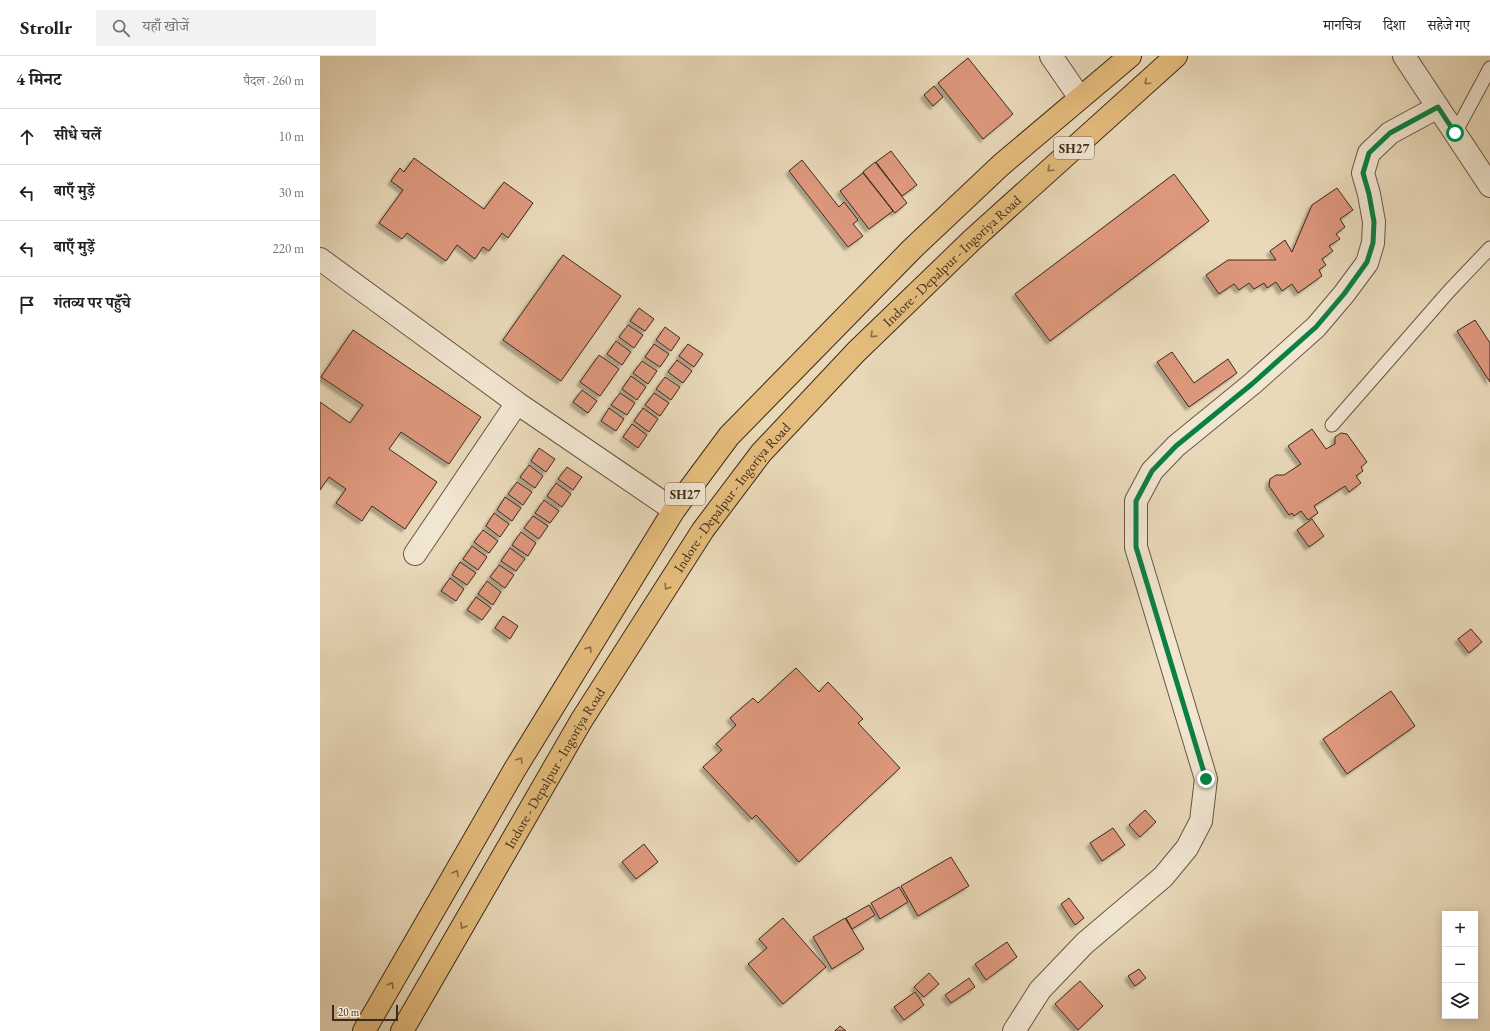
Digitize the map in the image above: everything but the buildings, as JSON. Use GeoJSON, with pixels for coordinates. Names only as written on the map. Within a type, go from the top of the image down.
{"type":"FeatureCollection","features":[{"type":"Feature","properties":{"kind":"main road","name":"SH27"},"geometry":{"type":"LineString","coordinates":[[364,1031],[515,769],[674,510],[729,436],[912,249],[1001,165],[1130,56]]}},
{"type":"Feature","properties":{"kind":"main road","name":"Indore - Depalpur - Ingoriya Road"},"geometry":{"type":"LineString","coordinates":[[402,1031],[581,721],[703,530],[761,452],[856,352],[972,240],[1176,56]]}},
{"type":"Feature","properties":{"kind":"street"},"geometry":{"type":"LineString","coordinates":[[1051,56],[1080,98]]}},
{"type":"Feature","properties":{"kind":"street"},"geometry":{"type":"LineString","coordinates":[[1404,56],[1490,186]]}},
{"type":"Feature","properties":{"kind":"street"},"geometry":{"type":"LineString","coordinates":[[1014,1031],[1040,990],[1086,943],[1163,877],[1187,848],[1201,821],[1206,779],[1136,547],[1136,501],[1152,471],[1176,446],[1252,384],[1316,327],[1344,294],[1367,262],[1373,243],[1374,222],[1369,194],[1363,173],[1369,153],[1390,133],[1438,107]]}},
{"type":"Feature","properties":{"kind":"street"},"geometry":{"type":"LineString","coordinates":[[320,259],[517,403],[674,510]]}},
{"type":"Feature","properties":{"kind":"street"},"geometry":{"type":"LineString","coordinates":[[415,554],[517,403]]}},
{"type":"Feature","properties":{"kind":"lane"},"geometry":{"type":"LineString","coordinates":[[1455,133],[1490,68]]}},
{"type":"Feature","properties":{"kind":"lane"},"geometry":{"type":"LineString","coordinates":[[1332,425],[1450,290],[1490,248]]}},
{"type":"Feature","properties":{"kind":"route"},"geometry":{"type":"LineString","coordinates":[[1206,779],[1136,547],[1136,501],[1152,471],[1176,446],[1252,384],[1316,327],[1344,294],[1367,262],[1373,243],[1374,222],[1369,194],[1363,173],[1369,153],[1390,133],[1438,107],[1455,133]]}}]}
